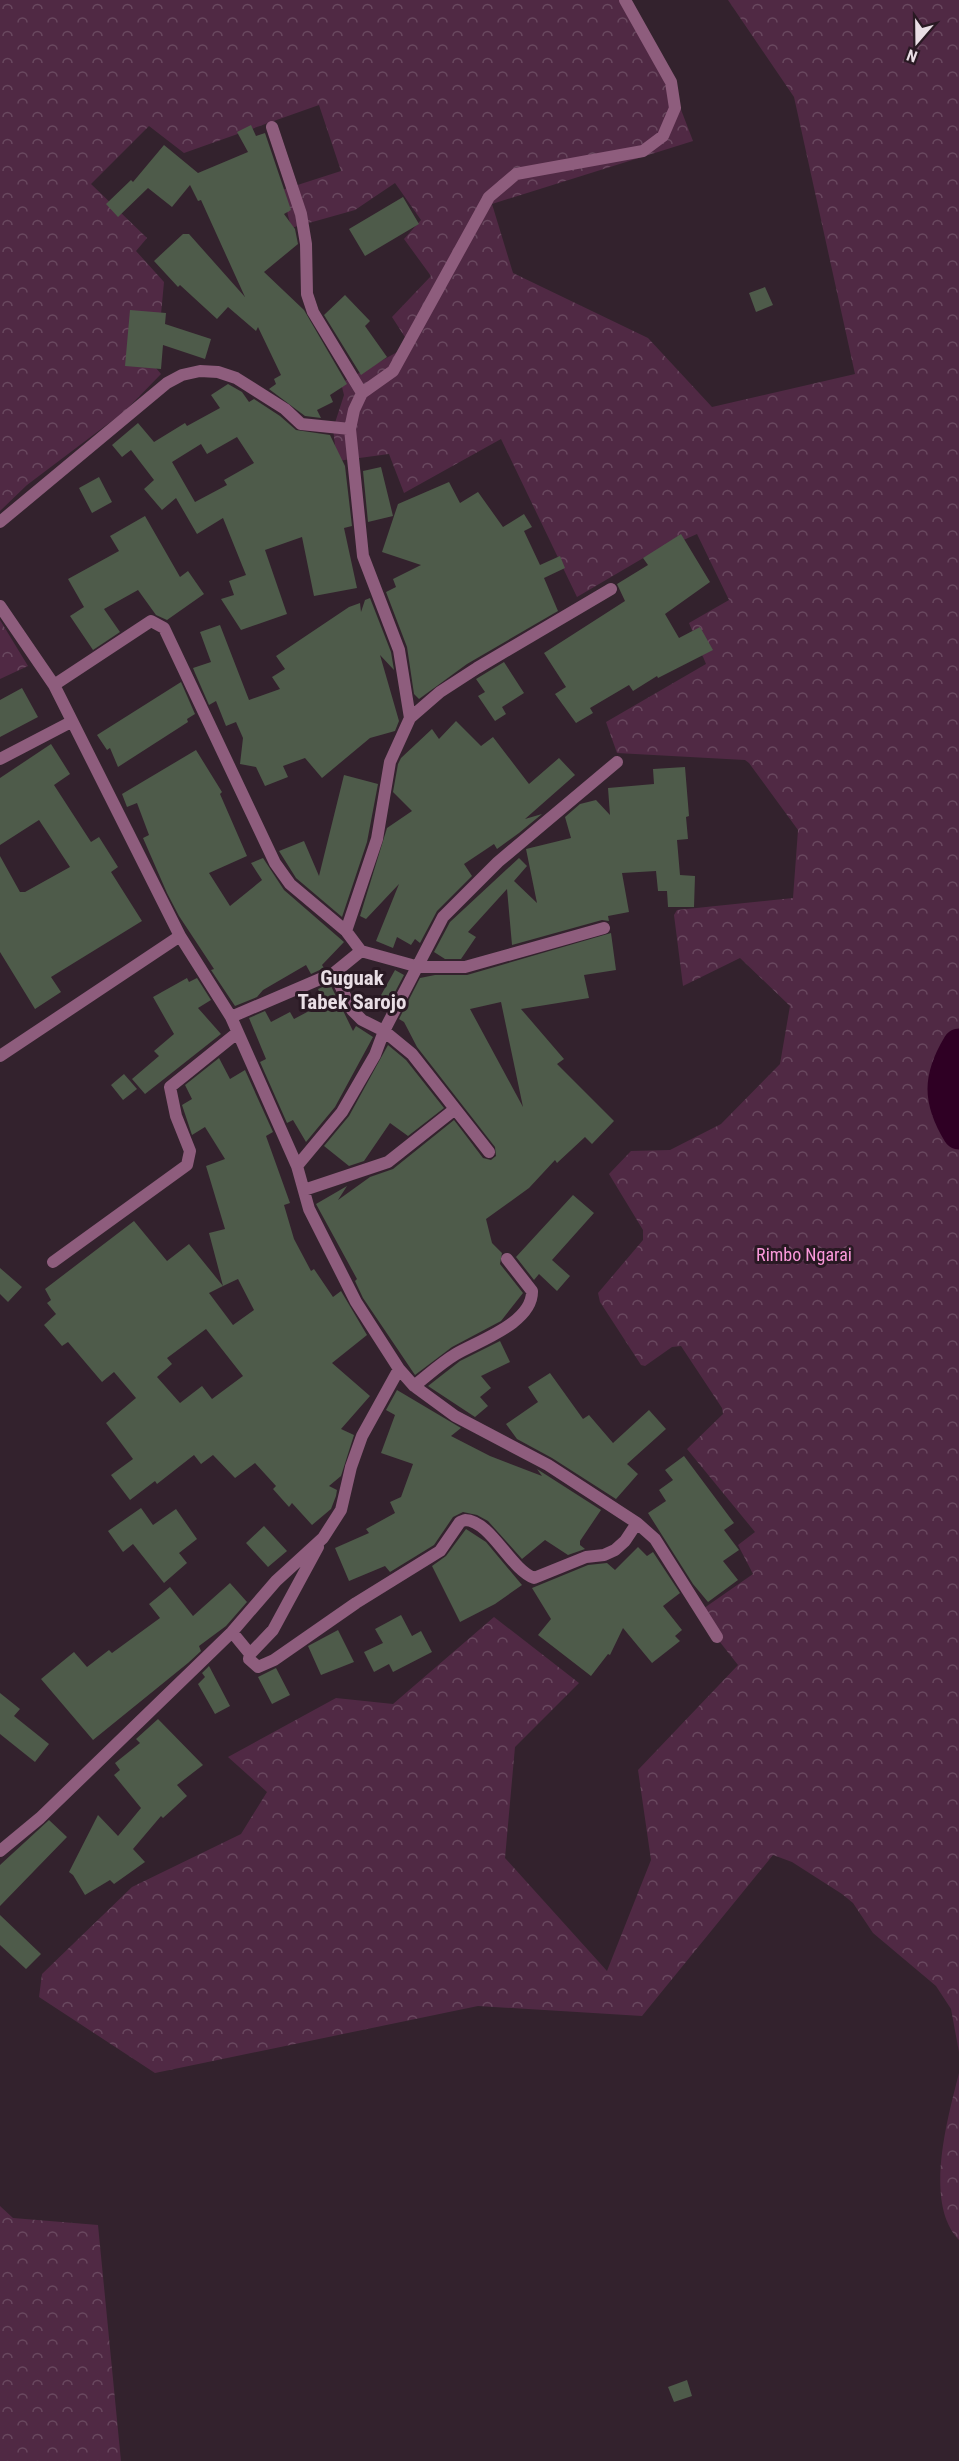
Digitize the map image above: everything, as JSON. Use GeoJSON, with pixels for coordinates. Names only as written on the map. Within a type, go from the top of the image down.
{"type":"FeatureCollection","features":[{"type":"Feature","properties":{"kind":"street"},"geometry":{"type":"LineString","coordinates":[[410,718],[399,650],[363,556],[350,429],[354,410],[362,393],[393,371],[489,197],[502,183],[516,174],[643,151],[663,136],[675,108],[671,82],[625,0]]}},
{"type":"Feature","properties":{"kind":"street"},"geometry":{"type":"LineString","coordinates":[[272,127],[301,214],[306,244],[307,294],[313,312],[362,393]]}},
{"type":"Feature","properties":{"kind":"street"},"geometry":{"type":"LineString","coordinates":[[0,522],[167,383],[182,375],[200,371],[218,372],[236,378],[285,409],[301,424],[350,429]]}},
{"type":"Feature","properties":{"kind":"street"},"geometry":{"type":"LineString","coordinates":[[346,931],[377,839],[390,762],[410,718],[440,692],[477,668],[611,589]]}},
{"type":"Feature","properties":{"kind":"street"},"geometry":{"type":"LineString","coordinates":[[0,606],[54,685],[180,936],[231,1017],[297,1166],[309,1209],[356,1302],[399,1369],[414,1386],[455,1416],[548,1465],[637,1523],[655,1539],[717,1637]]}},
{"type":"Feature","properties":{"kind":"street"},"geometry":{"type":"LineString","coordinates":[[54,685],[151,621],[164,628],[275,863],[297,891],[346,931],[361,951],[419,967],[465,967],[604,928]]}},
{"type":"Feature","properties":{"kind":"street"},"geometry":{"type":"LineString","coordinates":[[0,759],[71,722]]}},
{"type":"Feature","properties":{"kind":"street"},"geometry":{"type":"LineString","coordinates":[[297,1166],[342,1112],[375,1055],[384,1031],[443,917],[498,862],[617,762]]}},
{"type":"Feature","properties":{"kind":"street"},"geometry":{"type":"LineString","coordinates":[[0,1056],[180,936]]}},
{"type":"Feature","properties":{"kind":"street"},"geometry":{"type":"LineString","coordinates":[[231,1017],[334,973],[361,951]]}},
{"type":"Feature","properties":{"kind":"street"},"geometry":{"type":"LineString","coordinates":[[334,973],[352,1010],[362,1020],[384,1031],[412,1054],[489,1152]]}},
{"type":"Feature","properties":{"kind":"street"},"geometry":{"type":"LineString","coordinates":[[52,1262],[187,1165],[190,1151],[176,1116],[170,1087],[237,1033]]}},
{"type":"Feature","properties":{"kind":"street"},"geometry":{"type":"LineString","coordinates":[[304,1190],[388,1162],[455,1109]]}},
{"type":"Feature","properties":{"kind":"street"},"geometry":{"type":"LineString","coordinates":[[414,1386],[456,1354],[501,1332],[526,1309],[530,1302],[531,1291],[507,1259]]}},
{"type":"Feature","properties":{"kind":"street"},"geometry":{"type":"LineString","coordinates":[[399,1369],[362,1436],[351,1467],[341,1510],[323,1538],[273,1630],[250,1654],[249,1659],[258,1667],[274,1660],[356,1602],[440,1551],[460,1522],[465,1520],[478,1524],[519,1565],[524,1575],[534,1578],[586,1557],[604,1555],[615,1550],[625,1541],[637,1523]]}},
{"type":"Feature","properties":{"kind":"street"},"geometry":{"type":"LineString","coordinates":[[0,1851],[40,1818],[232,1632],[276,1581],[323,1538]]}},
{"type":"Feature","properties":{"kind":"street"},"geometry":{"type":"LineString","coordinates":[[232,1632],[250,1654]]}},
{"type":"Feature","properties":{"kind":"green space","name":"Rimbo Ngarai"},"geometry":{"type":"Polygon","coordinates":[[[0,0],[627,0],[659,52],[693,141],[492,204],[513,273],[648,338],[712,407],[855,374],[794,97],[728,0],[959,0],[959,2052],[951,2009],[936,1986],[873,1933],[853,1903],[842,1894],[792,1862],[773,1855],[642,2016],[478,2006],[155,2073],[39,1997],[42,1974],[132,1887],[241,1834],[267,1792],[228,1757],[336,1698],[393,1704],[494,1617],[579,1683],[515,1747],[505,1858],[607,1971],[651,1860],[638,1770],[738,1665],[697,1613],[753,1574],[738,1545],[755,1532],[687,1449],[723,1414],[722,1408],[681,1346],[672,1347],[645,1366],[641,1365],[600,1302],[598,1293],[643,1240],[643,1230],[609,1174],[631,1151],[670,1150],[721,1124],[780,1064],[790,1006],[740,958],[683,986],[674,915],[677,910],[793,898],[798,830],[745,760],[617,753],[606,722],[706,664],[689,623],[729,600],[697,534],[645,557],[577,597],[501,439],[404,493],[389,454],[337,461],[333,429],[344,395],[341,383],[410,345],[392,317],[431,276],[404,239],[421,220],[395,183],[355,210],[291,228],[282,190],[341,171],[319,105],[184,153],[149,126],[91,184],[147,238],[136,251],[164,282],[156,368],[161,374],[125,411],[27,485],[0,511],[0,0]]]}},
{"type":"Feature","properties":{"kind":"green space"},"geometry":{"type":"Polygon","coordinates":[[[0,620],[28,666],[0,679],[0,620]]]}},
{"type":"Feature","properties":{"kind":"green space"},"geometry":{"type":"Polygon","coordinates":[[[959,2073],[959,2240],[948,2224],[942,2204],[940,2183],[945,2135],[959,2073]]]}},
{"type":"Feature","properties":{"kind":"green space"},"geometry":{"type":"Polygon","coordinates":[[[0,2206],[13,2218],[98,2225],[121,2461],[0,2461],[0,2206]]]}},
{"type":"Feature","properties":{"kind":"building"},"geometry":{"type":"Polygon","coordinates":[[[251,125],[256,136],[265,133],[291,210],[284,214],[295,229],[298,244],[264,272],[304,310],[347,384],[330,395],[333,402],[317,410],[321,418],[305,416],[269,389],[276,384],[274,379],[281,375],[258,327],[256,331],[228,307],[217,319],[180,285],[178,287],[154,261],[183,234],[189,234],[245,297],[201,200],[198,201],[190,185],[172,207],[148,188],[118,217],[106,204],[131,180],[133,182],[164,145],[198,173],[248,152],[237,132],[251,125]]]}},
{"type":"Feature","properties":{"kind":"building"},"geometry":{"type":"Polygon","coordinates":[[[403,197],[419,224],[365,256],[349,229],[403,197]]]}},
{"type":"Feature","properties":{"kind":"building"},"geometry":{"type":"Polygon","coordinates":[[[765,287],[773,305],[756,312],[749,293],[765,287]]]}},
{"type":"Feature","properties":{"kind":"building"},"geometry":{"type":"Polygon","coordinates":[[[345,295],[370,321],[365,326],[387,357],[361,375],[324,315],[345,295]]]}},
{"type":"Feature","properties":{"kind":"building"},"geometry":{"type":"Polygon","coordinates":[[[130,310],[166,313],[165,324],[211,339],[205,359],[163,345],[161,369],[125,366],[130,310]]]}},
{"type":"Feature","properties":{"kind":"building"},"geometry":{"type":"Polygon","coordinates":[[[228,384],[242,392],[249,402],[254,399],[296,430],[330,435],[345,466],[352,526],[344,528],[357,588],[314,596],[302,537],[265,550],[287,614],[241,630],[221,599],[234,595],[229,581],[246,575],[223,518],[197,534],[176,498],[162,510],[144,489],[154,480],[131,450],[122,457],[112,445],[138,423],[154,442],[185,423],[187,426],[220,408],[211,395],[228,384]],[[237,437],[207,454],[201,444],[172,462],[195,502],[227,485],[224,480],[254,463],[237,437]]]}},
{"type":"Feature","properties":{"kind":"building"},"geometry":{"type":"Polygon","coordinates":[[[381,467],[393,516],[368,522],[363,471],[381,467]]]}},
{"type":"Feature","properties":{"kind":"building"},"geometry":{"type":"Polygon","coordinates":[[[99,477],[112,502],[92,513],[79,488],[99,477]]]}},
{"type":"Feature","properties":{"kind":"building"},"geometry":{"type":"Polygon","coordinates":[[[449,482],[460,503],[478,492],[503,527],[524,514],[532,527],[524,531],[540,565],[560,556],[565,568],[544,578],[558,611],[467,664],[419,699],[414,694],[407,647],[386,592],[396,587],[393,579],[421,565],[382,552],[398,504],[449,482]]]}},
{"type":"Feature","properties":{"kind":"building"},"geometry":{"type":"Polygon","coordinates":[[[145,516],[180,577],[188,571],[204,594],[167,620],[156,615],[138,590],[104,609],[120,632],[93,650],[70,616],[84,607],[68,579],[119,551],[110,536],[145,516]]]}},
{"type":"Feature","properties":{"kind":"building"},"geometry":{"type":"Polygon","coordinates":[[[681,534],[710,582],[665,614],[679,638],[700,627],[713,650],[658,678],[657,676],[633,691],[629,685],[590,708],[593,713],[576,723],[555,694],[566,687],[544,653],[625,601],[617,584],[648,565],[643,558],[681,534]]]}},
{"type":"Feature","properties":{"kind":"building"},"geometry":{"type":"Polygon","coordinates":[[[370,598],[391,652],[394,670],[380,655],[399,721],[395,731],[370,738],[322,778],[305,758],[283,766],[288,777],[265,786],[256,767],[240,764],[243,738],[236,722],[226,726],[216,701],[209,705],[195,673],[193,668],[211,662],[200,632],[220,625],[249,700],[280,689],[272,677],[285,669],[276,656],[349,607],[360,603],[361,612],[365,600],[370,598]]]}},
{"type":"Feature","properties":{"kind":"building"},"geometry":{"type":"Polygon","coordinates":[[[504,662],[524,693],[502,707],[506,714],[495,721],[478,696],[485,692],[476,679],[504,662]]]}},
{"type":"Feature","properties":{"kind":"building"},"geometry":{"type":"Polygon","coordinates":[[[181,682],[195,714],[187,719],[188,722],[118,767],[110,748],[107,750],[97,735],[181,682]]]}},
{"type":"Feature","properties":{"kind":"building"},"geometry":{"type":"Polygon","coordinates":[[[22,688],[38,717],[0,737],[0,700],[22,688]]]}},
{"type":"Feature","properties":{"kind":"building"},"geometry":{"type":"Polygon","coordinates":[[[456,721],[481,746],[493,737],[529,784],[559,758],[575,775],[525,819],[542,814],[519,833],[497,849],[494,844],[464,864],[472,876],[437,911],[420,943],[415,939],[411,945],[397,937],[393,948],[376,941],[399,884],[366,919],[360,916],[387,828],[412,811],[393,792],[398,764],[401,758],[432,729],[439,739],[456,721]]]}},
{"type":"Feature","properties":{"kind":"building"},"geometry":{"type":"Polygon","coordinates":[[[51,744],[70,774],[54,785],[91,842],[99,837],[118,867],[111,872],[142,921],[51,977],[61,992],[35,1009],[0,952],[0,856],[20,892],[25,892],[70,867],[39,820],[0,845],[0,778],[51,744]]]}},
{"type":"Feature","properties":{"kind":"building"},"geometry":{"type":"Polygon","coordinates":[[[196,750],[222,792],[220,794],[247,856],[209,873],[230,906],[262,880],[251,863],[263,858],[284,890],[344,942],[322,965],[324,968],[311,974],[306,965],[263,990],[257,997],[235,1006],[211,970],[214,969],[179,916],[167,893],[143,838],[149,835],[137,803],[127,807],[122,794],[196,750]]]}},
{"type":"Feature","properties":{"kind":"building"},"geometry":{"type":"Polygon","coordinates":[[[685,767],[689,816],[686,817],[688,839],[677,840],[680,875],[695,876],[694,907],[668,907],[667,891],[658,891],[656,871],[622,873],[629,912],[608,916],[609,921],[602,920],[512,945],[507,889],[468,932],[476,937],[461,959],[445,959],[434,952],[450,922],[519,858],[527,866],[514,881],[537,903],[526,849],[571,838],[565,817],[580,804],[596,800],[610,815],[608,788],[654,784],[653,769],[685,767]]]}},
{"type":"Feature","properties":{"kind":"building"},"geometry":{"type":"Polygon","coordinates":[[[344,775],[378,784],[367,842],[342,917],[296,878],[279,851],[304,841],[319,876],[344,775]]]}},
{"type":"Feature","properties":{"kind":"building"},"geometry":{"type":"Polygon","coordinates":[[[611,933],[616,970],[584,975],[589,998],[521,1009],[564,1059],[557,1064],[614,1121],[592,1144],[585,1137],[557,1163],[555,1160],[529,1188],[486,1219],[492,1243],[502,1253],[500,1264],[523,1293],[501,1321],[452,1347],[415,1375],[363,1298],[355,1281],[357,1279],[316,1204],[347,1186],[338,1200],[370,1177],[393,1169],[454,1120],[483,1158],[491,1160],[496,1156],[495,1147],[417,1047],[404,1022],[399,1019],[420,978],[435,975],[467,975],[611,933]],[[501,1002],[470,1009],[523,1107],[501,1002]]]}},
{"type":"Feature","properties":{"kind":"building"},"geometry":{"type":"Polygon","coordinates":[[[395,970],[404,975],[385,1011],[375,1006],[395,970]]]}},
{"type":"Feature","properties":{"kind":"building"},"geometry":{"type":"Polygon","coordinates":[[[187,978],[189,982],[197,978],[211,1000],[198,1008],[221,1034],[145,1094],[132,1079],[159,1056],[154,1051],[174,1034],[153,997],[187,978]]]}},
{"type":"Feature","properties":{"kind":"building"},"geometry":{"type":"Polygon","coordinates":[[[330,984],[353,1031],[356,1026],[373,1037],[335,1107],[306,1142],[293,1120],[287,1123],[260,1062],[266,1059],[249,1018],[265,1011],[271,1022],[290,1012],[294,1019],[324,1003],[318,989],[330,984]]]}},
{"type":"Feature","properties":{"kind":"building"},"geometry":{"type":"Polygon","coordinates":[[[388,1045],[406,1060],[444,1108],[408,1136],[390,1123],[364,1161],[349,1166],[324,1146],[349,1116],[388,1045]]]}},
{"type":"Feature","properties":{"kind":"building"},"geometry":{"type":"Polygon","coordinates":[[[219,1058],[230,1079],[245,1070],[273,1132],[266,1136],[290,1203],[284,1205],[294,1239],[311,1271],[314,1269],[333,1297],[341,1291],[367,1335],[332,1363],[370,1396],[341,1429],[354,1435],[341,1476],[329,1486],[337,1490],[336,1496],[331,1509],[312,1525],[292,1503],[289,1507],[273,1489],[276,1486],[255,1463],[235,1478],[213,1455],[201,1464],[194,1455],[157,1484],[155,1481],[130,1500],[111,1475],[133,1459],[106,1423],[136,1398],[114,1372],[102,1382],[68,1342],[62,1346],[44,1325],[56,1314],[47,1303],[51,1300],[45,1289],[134,1221],[167,1261],[189,1244],[223,1286],[209,1233],[225,1229],[206,1166],[225,1159],[205,1127],[192,1135],[182,1105],[192,1099],[185,1085],[219,1058]],[[238,1279],[209,1293],[233,1325],[254,1310],[238,1279]],[[206,1329],[167,1358],[172,1364],[157,1377],[180,1403],[202,1386],[212,1399],[243,1376],[206,1329]]]}},
{"type":"Feature","properties":{"kind":"building"},"geometry":{"type":"Polygon","coordinates":[[[124,1074],[137,1089],[123,1100],[111,1085],[124,1074]]]}},
{"type":"Feature","properties":{"kind":"building"},"geometry":{"type":"Polygon","coordinates":[[[573,1195],[594,1213],[552,1260],[570,1276],[557,1291],[539,1274],[534,1280],[516,1257],[573,1195]]]}},
{"type":"Feature","properties":{"kind":"building"},"geometry":{"type":"Polygon","coordinates":[[[0,1268],[22,1287],[8,1302],[0,1294],[0,1268]]]}},
{"type":"Feature","properties":{"kind":"building"},"geometry":{"type":"Polygon","coordinates":[[[500,1341],[510,1362],[481,1376],[491,1388],[480,1397],[488,1406],[475,1417],[428,1386],[460,1361],[500,1341]]]}},
{"type":"Feature","properties":{"kind":"building"},"geometry":{"type":"Polygon","coordinates":[[[550,1373],[583,1419],[589,1415],[613,1443],[649,1410],[666,1429],[627,1464],[638,1474],[616,1499],[552,1458],[517,1439],[506,1424],[538,1402],[528,1387],[550,1373]]]}},
{"type":"Feature","properties":{"kind":"building"},"geometry":{"type":"Polygon","coordinates":[[[397,1390],[461,1428],[451,1436],[490,1456],[542,1476],[537,1469],[601,1510],[580,1541],[580,1545],[585,1549],[568,1555],[545,1540],[522,1559],[488,1521],[477,1515],[463,1512],[453,1517],[434,1545],[390,1572],[385,1566],[349,1581],[335,1548],[369,1533],[366,1529],[395,1513],[390,1502],[401,1497],[413,1464],[381,1453],[395,1415],[386,1410],[397,1390]]]}},
{"type":"Feature","properties":{"kind":"building"},"geometry":{"type":"Polygon","coordinates":[[[684,1456],[734,1523],[724,1530],[739,1550],[723,1561],[738,1580],[708,1602],[693,1584],[648,1513],[666,1501],[659,1490],[673,1480],[665,1470],[684,1456]]]}},
{"type":"Feature","properties":{"kind":"building"},"geometry":{"type":"Polygon","coordinates":[[[141,1508],[153,1525],[176,1509],[197,1539],[179,1553],[187,1563],[164,1583],[133,1544],[123,1552],[108,1531],[141,1508]]]}},
{"type":"Feature","properties":{"kind":"building"},"geometry":{"type":"Polygon","coordinates":[[[264,1526],[287,1551],[268,1567],[246,1543],[264,1526]]]}},
{"type":"Feature","properties":{"kind":"building"},"geometry":{"type":"Polygon","coordinates":[[[466,1529],[486,1542],[522,1585],[495,1604],[460,1622],[432,1566],[446,1556],[466,1529]]]}},
{"type":"Feature","properties":{"kind":"building"},"geometry":{"type":"Polygon","coordinates":[[[638,1547],[647,1556],[653,1552],[680,1593],[663,1606],[682,1630],[675,1636],[680,1641],[652,1663],[623,1628],[610,1655],[608,1654],[591,1676],[538,1635],[551,1619],[532,1588],[588,1565],[607,1563],[615,1570],[638,1547]]]}},
{"type":"Feature","properties":{"kind":"building"},"geometry":{"type":"Polygon","coordinates":[[[230,1583],[247,1602],[226,1626],[199,1646],[201,1651],[188,1663],[93,1740],[41,1679],[74,1652],[87,1667],[109,1650],[112,1653],[160,1618],[149,1604],[170,1587],[193,1616],[230,1583]]]}},
{"type":"Feature","properties":{"kind":"building"},"geometry":{"type":"Polygon","coordinates":[[[401,1615],[412,1636],[421,1631],[432,1652],[393,1672],[389,1664],[374,1672],[364,1652],[383,1643],[375,1629],[401,1615]]]}},
{"type":"Feature","properties":{"kind":"building"},"geometry":{"type":"Polygon","coordinates":[[[338,1630],[354,1662],[321,1675],[308,1646],[338,1630]]]}},
{"type":"Feature","properties":{"kind":"building"},"geometry":{"type":"Polygon","coordinates":[[[209,1666],[230,1706],[215,1714],[198,1684],[205,1677],[202,1673],[209,1666]]]}},
{"type":"Feature","properties":{"kind":"building"},"geometry":{"type":"Polygon","coordinates":[[[276,1668],[290,1695],[272,1704],[258,1677],[276,1668]]]}},
{"type":"Feature","properties":{"kind":"building"},"geometry":{"type":"Polygon","coordinates":[[[0,1693],[20,1709],[14,1716],[49,1744],[35,1762],[0,1734],[0,1693]]]}},
{"type":"Feature","properties":{"kind":"building"},"geometry":{"type":"Polygon","coordinates":[[[158,1719],[203,1765],[177,1785],[187,1796],[163,1818],[161,1816],[133,1849],[145,1862],[114,1884],[110,1880],[85,1895],[69,1872],[98,1815],[118,1836],[141,1808],[114,1775],[120,1770],[115,1763],[140,1743],[136,1739],[158,1719]]]}},
{"type":"Feature","properties":{"kind":"building"},"geometry":{"type":"Polygon","coordinates":[[[49,1820],[67,1837],[0,1906],[0,1865],[49,1820]]]}},
{"type":"Feature","properties":{"kind":"building"},"geometry":{"type":"Polygon","coordinates":[[[0,1915],[41,1954],[26,1969],[0,1945],[0,1915]]]}},
{"type":"Feature","properties":{"kind":"building"},"geometry":{"type":"Polygon","coordinates":[[[687,2380],[692,2396],[674,2402],[668,2387],[687,2380]]]}},
{"type":"Feature","properties":{"kind":"waterway"},"geometry":{"type":"LineString","coordinates":[[959,1045],[948,1068],[944,1089],[948,1110],[959,1133]]}},
{"type":"Feature","properties":{"kind":"district","name":"Guguak Tabek Sarojo"},"geometry":{"type":"Point","coordinates":[352,990]}}]}
